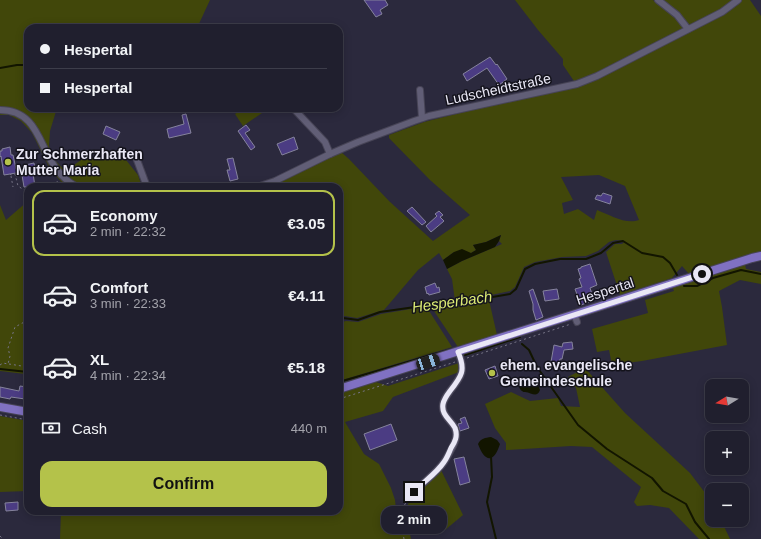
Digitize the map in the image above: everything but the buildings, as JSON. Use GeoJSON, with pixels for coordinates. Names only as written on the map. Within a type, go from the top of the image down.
{"type":"FeatureCollection","features":[{"type":"Feature","properties":{"kind":"main road","name":"Hespertal"},"geometry":{"type":"LineString","coordinates":[[343,388],[458,352],[576,318],[690,277],[761,256]]}},
{"type":"Feature","properties":{"kind":"main road"},"geometry":{"type":"LineString","coordinates":[[0,407],[24,411]]}},
{"type":"Feature","properties":{"kind":"street"},"geometry":{"type":"LineString","coordinates":[[658,0],[677,15],[688,29]]}},
{"type":"Feature","properties":{"kind":"street","name":"Ludscheidtstraße"},"geometry":{"type":"LineString","coordinates":[[268,183],[358,142],[422,118],[577,84],[597,76],[722,12],[738,0]]}},
{"type":"Feature","properties":{"kind":"street"},"geometry":{"type":"LineString","coordinates":[[420,90],[422,118]]}},
{"type":"Feature","properties":{"kind":"street"},"geometry":{"type":"LineString","coordinates":[[0,110],[15,112],[26,118],[41,138],[52,162],[58,171],[72,183]]}},
{"type":"Feature","properties":{"kind":"street"},"geometry":{"type":"LineString","coordinates":[[297,112],[325,142],[330,154]]}},
{"type":"Feature","properties":{"kind":"street"},"geometry":{"type":"LineString","coordinates":[[137,160],[146,183]]}},
{"type":"Feature","properties":{"kind":"street"},"geometry":{"type":"LineString","coordinates":[[414,492],[445,461],[456,439],[457,434],[455,428],[445,415],[443,405],[446,397],[458,380],[463,367],[462,360],[458,352]]}},
{"type":"Feature","properties":{"kind":"path"},"geometry":{"type":"LineString","coordinates":[[13,187],[10,174],[15,174],[18,186],[24,190]]}},
{"type":"Feature","properties":{"kind":"path"},"geometry":{"type":"LineString","coordinates":[[343,398],[462,360],[576,318]]}},
{"type":"Feature","properties":{"kind":"path"},"geometry":{"type":"LineString","coordinates":[[8,364],[10,356],[8,348],[15,327],[24,322]]}},
{"type":"Feature","properties":{"kind":"path"},"geometry":{"type":"LineString","coordinates":[[0,365],[3,363],[24,366]]}},
{"type":"Feature","properties":{"kind":"path"},"geometry":{"type":"LineString","coordinates":[[0,415],[24,419]]}},
{"type":"Feature","properties":{"kind":"path"},"geometry":{"type":"LineString","coordinates":[[404,539],[401,521],[402,508],[414,492]]}},
{"type":"Feature","properties":{"kind":"path"},"geometry":{"type":"LineString","coordinates":[[0,536],[3,539]]}},
{"type":"Feature","properties":{"kind":"green space"},"geometry":{"type":"Polygon","coordinates":[[[0,0],[210,0],[199,24],[24,24],[24,112],[56,112],[50,131],[49,146],[54,159],[65,171],[84,158],[126,160],[138,175],[141,183],[62,183],[50,169],[32,133],[21,121],[9,115],[0,115],[0,0]]]}},
{"type":"Feature","properties":{"kind":"green space"},"geometry":{"type":"Polygon","coordinates":[[[515,0],[750,0],[761,16],[761,252],[746,255],[689,274],[682,266],[672,278],[620,295],[606,252],[615,244],[622,244],[625,241],[616,240],[609,242],[598,251],[586,256],[562,257],[535,262],[524,267],[515,287],[510,291],[477,298],[462,303],[455,301],[452,279],[447,269],[502,244],[499,241],[501,235],[486,242],[473,245],[476,250],[471,253],[454,252],[443,260],[439,253],[418,270],[384,310],[357,318],[343,317],[343,183],[274,183],[341,152],[389,201],[433,241],[470,215],[430,180],[389,138],[389,135],[424,122],[578,87],[563,65],[563,59],[515,0]],[[599,175],[561,177],[573,200],[562,203],[564,214],[578,209],[594,220],[597,210],[623,220],[639,220],[625,186],[599,175]]]}},
{"type":"Feature","properties":{"kind":"green space"},"geometry":{"type":"Polygon","coordinates":[[[238,112],[262,113],[243,126],[235,114],[238,112]]]}},
{"type":"Feature","properties":{"kind":"green space"},"geometry":{"type":"Polygon","coordinates":[[[24,204],[24,374],[0,371],[0,205],[6,220],[24,204]]]}},
{"type":"Feature","properties":{"kind":"green space"},"geometry":{"type":"Polygon","coordinates":[[[745,264],[746,269],[761,272],[761,284],[740,280],[719,291],[727,345],[612,365],[609,350],[597,352],[592,329],[648,313],[645,300],[674,291],[672,286],[745,264]]]}},
{"type":"Feature","properties":{"kind":"green space"},"geometry":{"type":"Polygon","coordinates":[[[489,300],[497,335],[458,347],[430,305],[450,304],[462,307],[489,300]]]}},
{"type":"Feature","properties":{"kind":"green space"},"geometry":{"type":"Polygon","coordinates":[[[426,306],[452,347],[343,380],[343,322],[358,322],[381,314],[426,306]]]}},
{"type":"Feature","properties":{"kind":"green space"},"geometry":{"type":"Polygon","coordinates":[[[459,363],[459,372],[393,397],[383,411],[345,422],[364,454],[379,464],[391,488],[396,509],[408,513],[408,504],[417,492],[441,470],[463,515],[445,530],[408,514],[407,519],[411,539],[60,539],[61,515],[343,515],[343,392],[376,382],[388,386],[459,363]]]}},
{"type":"Feature","properties":{"kind":"green space"},"geometry":{"type":"Polygon","coordinates":[[[585,368],[625,413],[690,473],[705,493],[705,527],[724,527],[730,539],[699,539],[669,508],[650,505],[637,506],[634,502],[641,487],[592,447],[571,446],[506,450],[506,443],[495,428],[485,404],[511,392],[530,401],[558,398],[561,406],[580,407],[576,388],[568,377],[585,368]]]}},
{"type":"Feature","properties":{"kind":"green space"},"geometry":{"type":"Polygon","coordinates":[[[0,416],[24,420],[24,491],[0,492],[0,416]]]}},
{"type":"Feature","properties":{"kind":"shaded area"},"geometry":{"type":"Polygon","coordinates":[[[501,235],[495,247],[447,269],[443,260],[454,252],[462,249],[471,253],[476,250],[473,245],[486,242],[501,235]]]}},
{"type":"Feature","properties":{"kind":"shaded area"},"geometry":{"type":"Polygon","coordinates":[[[536,379],[540,390],[537,394],[521,391],[519,385],[520,383],[536,379]]]}},
{"type":"Feature","properties":{"kind":"shaded area"},"geometry":{"type":"Polygon","coordinates":[[[491,437],[497,440],[500,444],[495,455],[489,458],[484,455],[478,444],[482,439],[491,437]]]}},
{"type":"Feature","properties":{"kind":"waterway"},"geometry":{"type":"LineString","coordinates":[[0,68],[24,65]]}},
{"type":"Feature","properties":{"kind":"waterway","name":"Hesperbach"},"geometry":{"type":"LineString","coordinates":[[343,318],[358,320],[380,312],[422,306],[430,302],[462,304],[510,294],[516,289],[525,269],[535,264],[560,259],[586,259],[601,253],[613,243],[623,241],[642,253],[663,257],[670,263],[677,275]]}},
{"type":"Feature","properties":{"kind":"waterway","name":"Hesperbach"},"geometry":{"type":"LineString","coordinates":[[684,286],[697,286],[713,278],[741,270],[761,274]]}},
{"type":"Feature","properties":{"kind":"waterway"},"geometry":{"type":"LineString","coordinates":[[465,355],[520,337]]}},
{"type":"Feature","properties":{"kind":"waterway"},"geometry":{"type":"LineString","coordinates":[[522,344],[529,350],[537,367],[578,425],[607,449],[652,478],[663,491],[686,504],[695,522],[709,539]]}},
{"type":"Feature","properties":{"kind":"waterway"},"geometry":{"type":"LineString","coordinates":[[343,381],[452,349]]}},
{"type":"Feature","properties":{"kind":"waterway","name":"Hesperbach"},"geometry":{"type":"LineString","coordinates":[[0,369],[24,372]]}},
{"type":"Feature","properties":{"kind":"waterway"},"geometry":{"type":"LineString","coordinates":[[491,456],[492,477],[487,502],[496,539]]}},
{"type":"Feature","properties":{"kind":"place","name":"Zur Schmerzhaften Mutter Maria"},"geometry":{"type":"Point","coordinates":[8,162]}},
{"type":"Feature","properties":{"kind":"place","name":"ehem. evangelische Gemeindeschule"},"geometry":{"type":"Point","coordinates":[492,373]}},
{"type":"Feature","properties":{"kind":"route"},"geometry":{"type":"LineString","coordinates":[[414,492],[445,461],[456,439],[457,434],[455,428],[445,415],[443,405],[446,397],[462,372],[462,360],[458,352],[702,274]]}}]}
